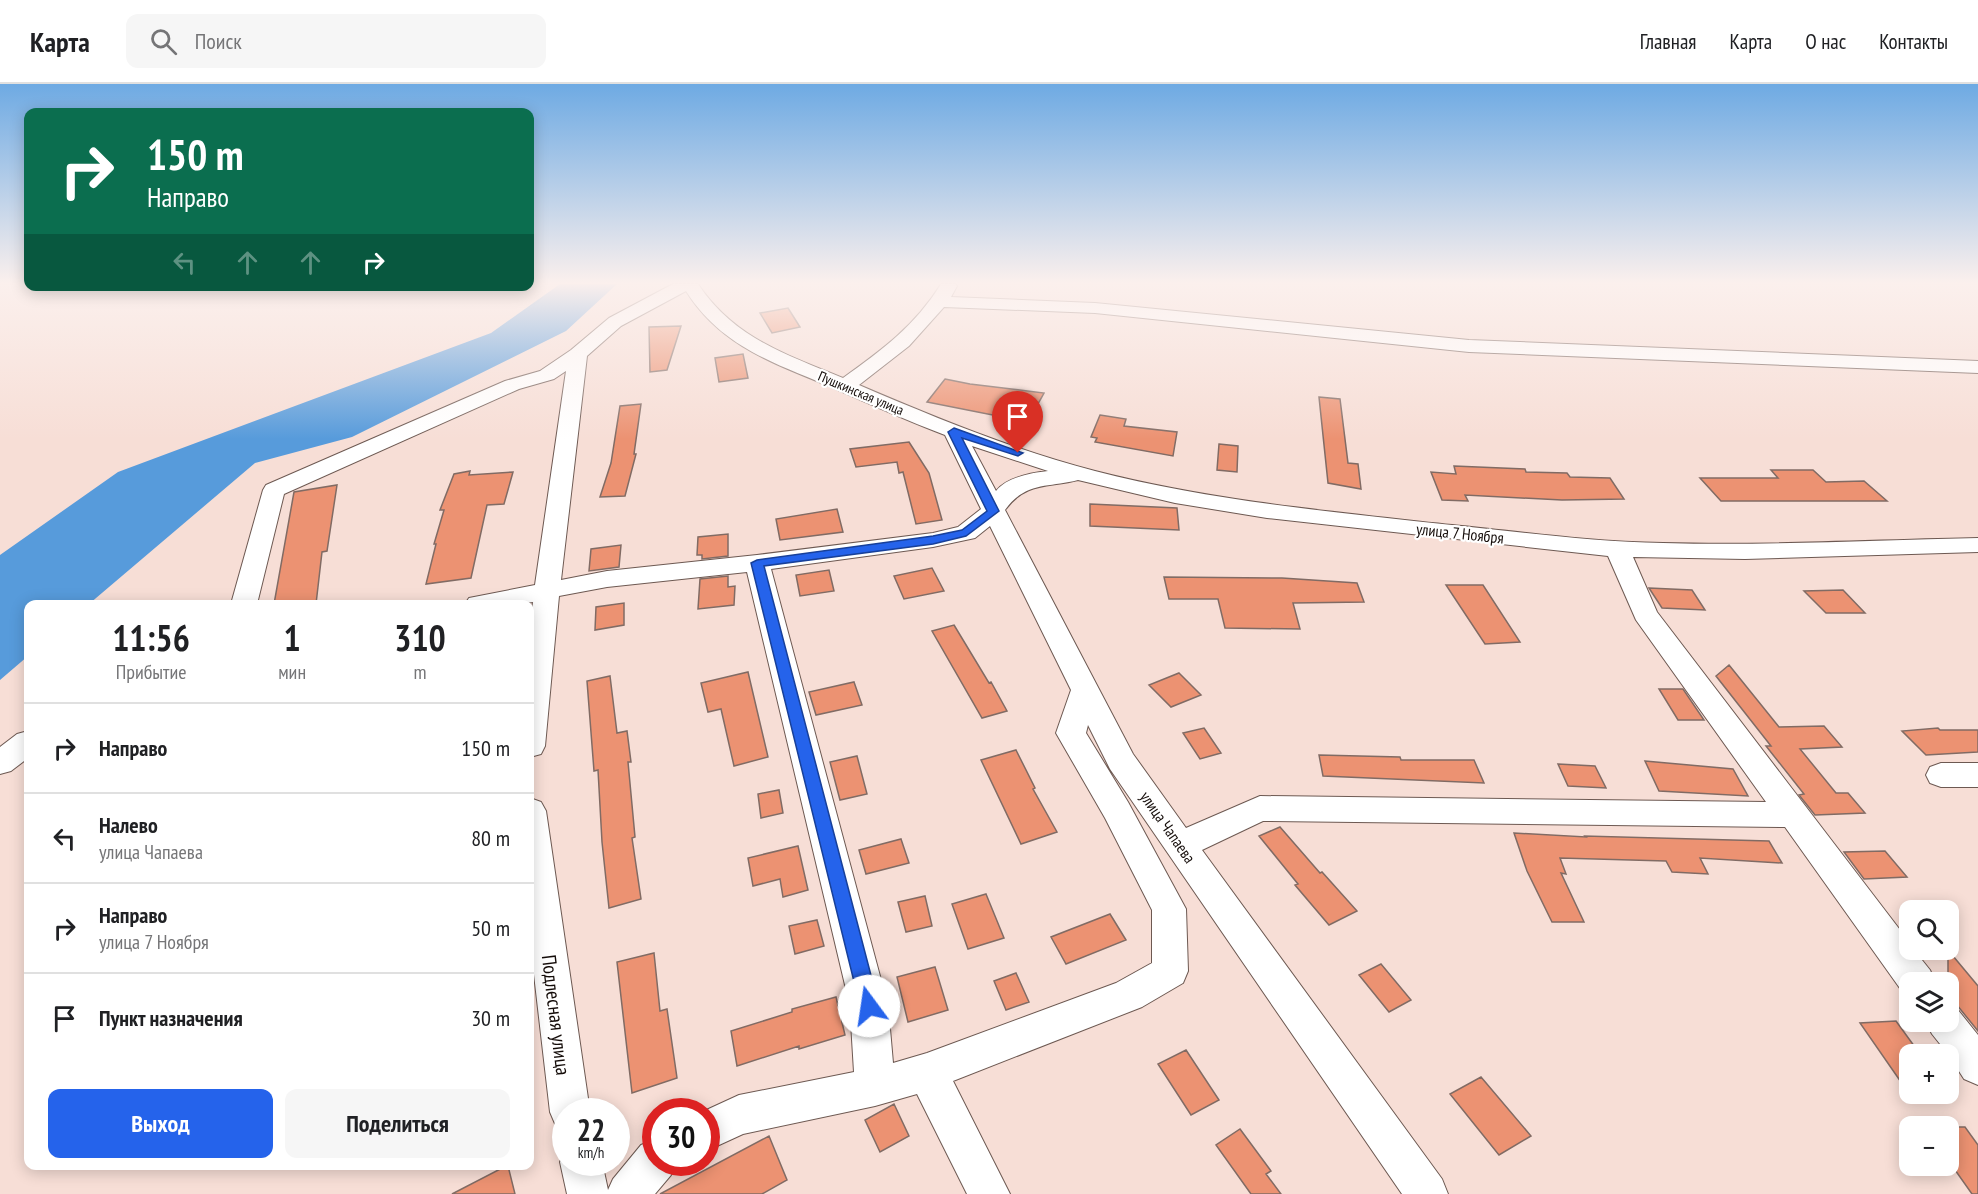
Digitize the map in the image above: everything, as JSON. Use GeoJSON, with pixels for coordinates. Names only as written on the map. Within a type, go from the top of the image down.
{"type":"FeatureCollection","features":[{"type":"Feature","properties":{"kind":"street"},"geometry":{"type":"LineString","coordinates":[[245,600],[274,490],[512,385],[547,375],[578,354],[599,336]]}},
{"type":"Feature","properties":{"kind":"street","name":"Пушкинская улица"},"geometry":{"type":"LineString","coordinates":[[735,336],[781,360],[954,432]]}},
{"type":"Feature","properties":{"kind":"street"},"geometry":{"type":"LineString","coordinates":[[844,386],[893,350],[907,336]]}},
{"type":"Feature","properties":{"kind":"street"},"geometry":{"type":"LineString","coordinates":[[1369,336],[1469,346],[1978,367]]}},
{"type":"Feature","properties":{"kind":"street"},"geometry":{"type":"LineString","coordinates":[[534,709],[578,354]]}},
{"type":"Feature","properties":{"kind":"street","name":"улица 7 Ноября"},"geometry":{"type":"LineString","coordinates":[[954,432],[1082,474],[1239,506],[1341,521],[1617,549],[1747,550],[1978,544]]}},
{"type":"Feature","properties":{"kind":"street","name":"улица Чапаева"},"geometry":{"type":"LineString","coordinates":[[954,432],[1121,761],[1427,1194]]}},
{"type":"Feature","properties":{"kind":"street"},"geometry":{"type":"LineString","coordinates":[[498,600],[607,579],[757,563],[933,540],[966,533],[993,511],[1007,492],[1031,480],[1082,474]]}},
{"type":"Feature","properties":{"kind":"street"},"geometry":{"type":"LineString","coordinates":[[1617,549],[1645,614],[1910,972]]}},
{"type":"Feature","properties":{"kind":"street"},"geometry":{"type":"LineString","coordinates":[[757,563],[869,1006],[876,1087]]}},
{"type":"Feature","properties":{"kind":"street"},"geometry":{"type":"LineString","coordinates":[[720,1124],[739,1115],[876,1087],[927,1072],[1129,995],[1170,971],[1169,909],[1117,811],[1071,733],[1085,689]]}},
{"type":"Feature","properties":{"kind":"street"},"geometry":{"type":"LineString","coordinates":[[0,763],[24,745]]}},
{"type":"Feature","properties":{"kind":"street"},"geometry":{"type":"LineString","coordinates":[[1941,775],[1978,775]]}},
{"type":"Feature","properties":{"kind":"street"},"geometry":{"type":"LineString","coordinates":[[1180,845],[1260,808],[1794,815]]}},
{"type":"Feature","properties":{"kind":"street","name":"Подлесная улица"},"geometry":{"type":"LineString","coordinates":[[534,841],[568,1098]]}},
{"type":"Feature","properties":{"kind":"street"},"geometry":{"type":"LineString","coordinates":[[1952,1032],[1978,1066]]}},
{"type":"Feature","properties":{"kind":"street"},"geometry":{"type":"LineString","coordinates":[[927,1072],[989,1194]]}},
{"type":"Feature","properties":{"kind":"street"},"geometry":{"type":"LineString","coordinates":[[584,1176],[588,1194]]}},
{"type":"Feature","properties":{"kind":"street"},"geometry":{"type":"LineString","coordinates":[[628,1194],[643,1176]]}},
{"type":"Feature","properties":{"kind":"water"},"geometry":{"type":"Polygon","coordinates":[[[483,336],[556,336],[352,437],[255,463],[94,600],[24,600],[24,659],[0,680],[0,555],[118,472],[483,336]]]}},
{"type":"Feature","properties":{"kind":"building"},"geometry":{"type":"Polygon","coordinates":[[[649,336],[678,336],[667,370],[650,372],[649,336]]]}},
{"type":"Feature","properties":{"kind":"building"},"geometry":{"type":"Polygon","coordinates":[[[743,354],[748,378],[719,382],[715,358],[743,354]]]}},
{"type":"Feature","properties":{"kind":"building"},"geometry":{"type":"Polygon","coordinates":[[[945,379],[1044,393],[1028,422],[927,402],[945,379]]]}},
{"type":"Feature","properties":{"kind":"building"},"geometry":{"type":"Polygon","coordinates":[[[1319,397],[1340,399],[1348,463],[1358,464],[1361,489],[1328,483],[1319,397]]]}},
{"type":"Feature","properties":{"kind":"building"},"geometry":{"type":"Polygon","coordinates":[[[641,404],[634,454],[636,454],[625,496],[600,497],[611,463],[620,406],[641,404]]]}},
{"type":"Feature","properties":{"kind":"building"},"geometry":{"type":"Polygon","coordinates":[[[1100,415],[1126,419],[1124,426],[1177,432],[1173,456],[1095,442],[1097,438],[1091,437],[1100,415]]]}},
{"type":"Feature","properties":{"kind":"building"},"geometry":{"type":"Polygon","coordinates":[[[909,442],[929,473],[942,520],[916,524],[903,472],[899,473],[897,462],[856,467],[850,449],[909,442]]]}},
{"type":"Feature","properties":{"kind":"building"},"geometry":{"type":"Polygon","coordinates":[[[1219,444],[1238,446],[1237,472],[1217,470],[1219,444]]]}},
{"type":"Feature","properties":{"kind":"building"},"geometry":{"type":"Polygon","coordinates":[[[1454,466],[1525,469],[1526,472],[1567,473],[1570,477],[1610,478],[1624,499],[1562,500],[1465,495],[1468,501],[1442,500],[1431,472],[1456,474],[1454,466]]]}},
{"type":"Feature","properties":{"kind":"building"},"geometry":{"type":"Polygon","coordinates":[[[1771,470],[1813,470],[1826,482],[1864,481],[1887,501],[1721,501],[1700,478],[1778,478],[1771,470]]]}},
{"type":"Feature","properties":{"kind":"building"},"geometry":{"type":"Polygon","coordinates":[[[470,471],[469,475],[513,472],[504,504],[487,505],[471,578],[426,584],[444,510],[440,510],[454,474],[470,471]]]}},
{"type":"Feature","properties":{"kind":"building"},"geometry":{"type":"Polygon","coordinates":[[[337,485],[327,551],[322,552],[316,600],[275,600],[294,492],[337,485]]]}},
{"type":"Feature","properties":{"kind":"building"},"geometry":{"type":"Polygon","coordinates":[[[1090,504],[1177,508],[1179,530],[1090,526],[1090,504]]]}},
{"type":"Feature","properties":{"kind":"building"},"geometry":{"type":"Polygon","coordinates":[[[837,509],[843,532],[780,540],[776,519],[837,509]]]}},
{"type":"Feature","properties":{"kind":"building"},"geometry":{"type":"Polygon","coordinates":[[[728,534],[728,556],[702,559],[702,555],[697,555],[698,537],[728,534]]]}},
{"type":"Feature","properties":{"kind":"building"},"geometry":{"type":"Polygon","coordinates":[[[621,545],[619,567],[589,571],[591,549],[621,545]]]}},
{"type":"Feature","properties":{"kind":"building"},"geometry":{"type":"Polygon","coordinates":[[[932,568],[944,591],[904,599],[894,576],[932,568]]]}},
{"type":"Feature","properties":{"kind":"building"},"geometry":{"type":"Polygon","coordinates":[[[829,570],[834,591],[800,596],[796,575],[829,570]]]}},
{"type":"Feature","properties":{"kind":"building"},"geometry":{"type":"Polygon","coordinates":[[[728,576],[728,587],[735,586],[734,605],[698,609],[700,579],[728,576]]]}},
{"type":"Feature","properties":{"kind":"building"},"geometry":{"type":"Polygon","coordinates":[[[1164,577],[1282,578],[1357,583],[1364,602],[1293,603],[1300,629],[1225,628],[1218,599],[1169,599],[1164,577]]]}},
{"type":"Feature","properties":{"kind":"building"},"geometry":{"type":"Polygon","coordinates":[[[1446,585],[1483,585],[1520,642],[1485,644],[1446,585]]]}},
{"type":"Feature","properties":{"kind":"building"},"geometry":{"type":"Polygon","coordinates":[[[1649,588],[1692,590],[1705,610],[1662,608],[1649,588]]]}},
{"type":"Feature","properties":{"kind":"building"},"geometry":{"type":"Polygon","coordinates":[[[1843,590],[1865,613],[1826,613],[1804,591],[1843,590]]]}},
{"type":"Feature","properties":{"kind":"building"},"geometry":{"type":"Polygon","coordinates":[[[624,603],[624,625],[595,630],[596,607],[624,603]]]}},
{"type":"Feature","properties":{"kind":"building"},"geometry":{"type":"Polygon","coordinates":[[[954,625],[1007,711],[982,718],[932,631],[954,625]]]}},
{"type":"Feature","properties":{"kind":"building"},"geometry":{"type":"Polygon","coordinates":[[[1729,665],[1779,727],[1824,726],[1842,747],[1800,749],[1836,793],[1848,793],[1865,813],[1815,815],[1799,795],[1804,794],[1766,746],[1771,746],[1716,676],[1729,665]]]}},
{"type":"Feature","properties":{"kind":"building"},"geometry":{"type":"Polygon","coordinates":[[[748,672],[768,757],[734,766],[721,709],[708,712],[701,683],[748,672]]]}},
{"type":"Feature","properties":{"kind":"building"},"geometry":{"type":"Polygon","coordinates":[[[1179,673],[1201,695],[1171,707],[1149,685],[1179,673]]]}},
{"type":"Feature","properties":{"kind":"building"},"geometry":{"type":"Polygon","coordinates":[[[610,676],[617,733],[627,731],[635,837],[632,838],[641,899],[609,908],[598,770],[594,771],[587,681],[610,676]]]}},
{"type":"Feature","properties":{"kind":"building"},"geometry":{"type":"Polygon","coordinates":[[[854,682],[862,705],[816,715],[809,692],[854,682]]]}},
{"type":"Feature","properties":{"kind":"building"},"geometry":{"type":"Polygon","coordinates":[[[1659,689],[1683,689],[1704,720],[1678,720],[1659,689]]]}},
{"type":"Feature","properties":{"kind":"building"},"geometry":{"type":"Polygon","coordinates":[[[1204,728],[1221,753],[1200,759],[1183,733],[1204,728]]]}},
{"type":"Feature","properties":{"kind":"building"},"geometry":{"type":"Polygon","coordinates":[[[1938,728],[1940,730],[1978,730],[1978,752],[1926,755],[1902,731],[1938,728]]]}},
{"type":"Feature","properties":{"kind":"building"},"geometry":{"type":"Polygon","coordinates":[[[1016,750],[1035,788],[1033,789],[1057,832],[1021,844],[981,760],[1016,750]]]}},
{"type":"Feature","properties":{"kind":"building"},"geometry":{"type":"Polygon","coordinates":[[[1319,755],[1400,757],[1401,760],[1474,760],[1484,783],[1323,776],[1319,755]]]}},
{"type":"Feature","properties":{"kind":"building"},"geometry":{"type":"Polygon","coordinates":[[[857,756],[867,794],[840,800],[830,762],[857,756]]]}},
{"type":"Feature","properties":{"kind":"building"},"geometry":{"type":"Polygon","coordinates":[[[1645,761],[1733,769],[1748,796],[1659,791],[1645,761]]]}},
{"type":"Feature","properties":{"kind":"building"},"geometry":{"type":"Polygon","coordinates":[[[1558,764],[1595,766],[1606,788],[1568,786],[1558,764]]]}},
{"type":"Feature","properties":{"kind":"building"},"geometry":{"type":"Polygon","coordinates":[[[779,790],[783,813],[761,818],[758,794],[779,790]]]}},
{"type":"Feature","properties":{"kind":"building"},"geometry":{"type":"Polygon","coordinates":[[[1280,827],[1357,911],[1329,925],[1295,885],[1298,884],[1259,836],[1280,827]]]}},
{"type":"Feature","properties":{"kind":"building"},"geometry":{"type":"Polygon","coordinates":[[[1514,833],[1769,841],[1782,863],[1700,858],[1708,874],[1672,872],[1666,861],[1560,858],[1566,874],[1561,873],[1584,922],[1552,922],[1527,871],[1514,833]]]}},
{"type":"Feature","properties":{"kind":"building"},"geometry":{"type":"Polygon","coordinates":[[[901,839],[909,863],[866,874],[859,850],[901,839]]]}},
{"type":"Feature","properties":{"kind":"building"},"geometry":{"type":"Polygon","coordinates":[[[798,846],[808,890],[783,897],[780,879],[753,886],[748,858],[798,846]]]}},
{"type":"Feature","properties":{"kind":"building"},"geometry":{"type":"Polygon","coordinates":[[[1885,851],[1907,877],[1864,879],[1844,852],[1885,851]]]}},
{"type":"Feature","properties":{"kind":"building"},"geometry":{"type":"Polygon","coordinates":[[[986,894],[1004,938],[968,949],[952,904],[986,894]]]}},
{"type":"Feature","properties":{"kind":"building"},"geometry":{"type":"Polygon","coordinates":[[[925,896],[932,926],[906,932],[898,902],[925,896]]]}},
{"type":"Feature","properties":{"kind":"building"},"geometry":{"type":"Polygon","coordinates":[[[1110,914],[1126,940],[1066,964],[1051,937],[1110,914]]]}},
{"type":"Feature","properties":{"kind":"building"},"geometry":{"type":"Polygon","coordinates":[[[817,920],[824,946],[795,954],[789,926],[817,920]]]}},
{"type":"Feature","properties":{"kind":"building"},"geometry":{"type":"Polygon","coordinates":[[[654,953],[660,1011],[667,1009],[677,1078],[632,1093],[617,962],[654,953]]]}},
{"type":"Feature","properties":{"kind":"building"},"geometry":{"type":"Polygon","coordinates":[[[1948,960],[1956,960],[1978,986],[1978,1031],[1959,1008],[1959,972],[1948,972],[1948,960]]]}},
{"type":"Feature","properties":{"kind":"building"},"geometry":{"type":"Polygon","coordinates":[[[1381,964],[1411,1000],[1389,1012],[1359,975],[1381,964]]]}},
{"type":"Feature","properties":{"kind":"building"},"geometry":{"type":"Polygon","coordinates":[[[935,967],[948,1010],[908,1022],[897,977],[935,967]]]}},
{"type":"Feature","properties":{"kind":"building"},"geometry":{"type":"Polygon","coordinates":[[[1016,973],[1029,1002],[1006,1010],[994,981],[1016,973]]]}},
{"type":"Feature","properties":{"kind":"building"},"geometry":{"type":"Polygon","coordinates":[[[836,997],[845,1035],[799,1049],[799,1046],[737,1066],[731,1031],[792,1012],[792,1009],[836,997]]]}},
{"type":"Feature","properties":{"kind":"building"},"geometry":{"type":"Polygon","coordinates":[[[1896,1021],[1899,1025],[1899,1032],[1904,1032],[1913,1044],[1899,1044],[1899,1079],[1860,1023],[1896,1021]]]}},
{"type":"Feature","properties":{"kind":"building"},"geometry":{"type":"Polygon","coordinates":[[[1186,1050],[1219,1100],[1191,1115],[1158,1064],[1186,1050]]]}},
{"type":"Feature","properties":{"kind":"building"},"geometry":{"type":"Polygon","coordinates":[[[1481,1077],[1531,1136],[1499,1155],[1450,1094],[1481,1077]]]}},
{"type":"Feature","properties":{"kind":"building"},"geometry":{"type":"Polygon","coordinates":[[[894,1104],[909,1136],[880,1152],[865,1120],[894,1104]]]}},
{"type":"Feature","properties":{"kind":"building"},"geometry":{"type":"Polygon","coordinates":[[[1959,1127],[1965,1127],[1978,1145],[1978,1194],[1972,1194],[1959,1176],[1959,1127]]]}},
{"type":"Feature","properties":{"kind":"building"},"geometry":{"type":"Polygon","coordinates":[[[1240,1129],[1271,1171],[1266,1174],[1281,1194],[1251,1194],[1216,1145],[1240,1129]]]}},
{"type":"Feature","properties":{"kind":"building"},"geometry":{"type":"Polygon","coordinates":[[[769,1136],[787,1180],[762,1194],[660,1194],[694,1176],[720,1176],[720,1162],[769,1136]]]}},
{"type":"Feature","properties":{"kind":"building"},"geometry":{"type":"Polygon","coordinates":[[[498,1170],[509,1170],[515,1194],[452,1194],[498,1170]]]}},
{"type":"Feature","properties":{"kind":"route"},"geometry":{"type":"LineString","coordinates":[[869,1006],[757,563],[933,540],[966,533],[993,511],[954,432],[1018,453]]}}]}
